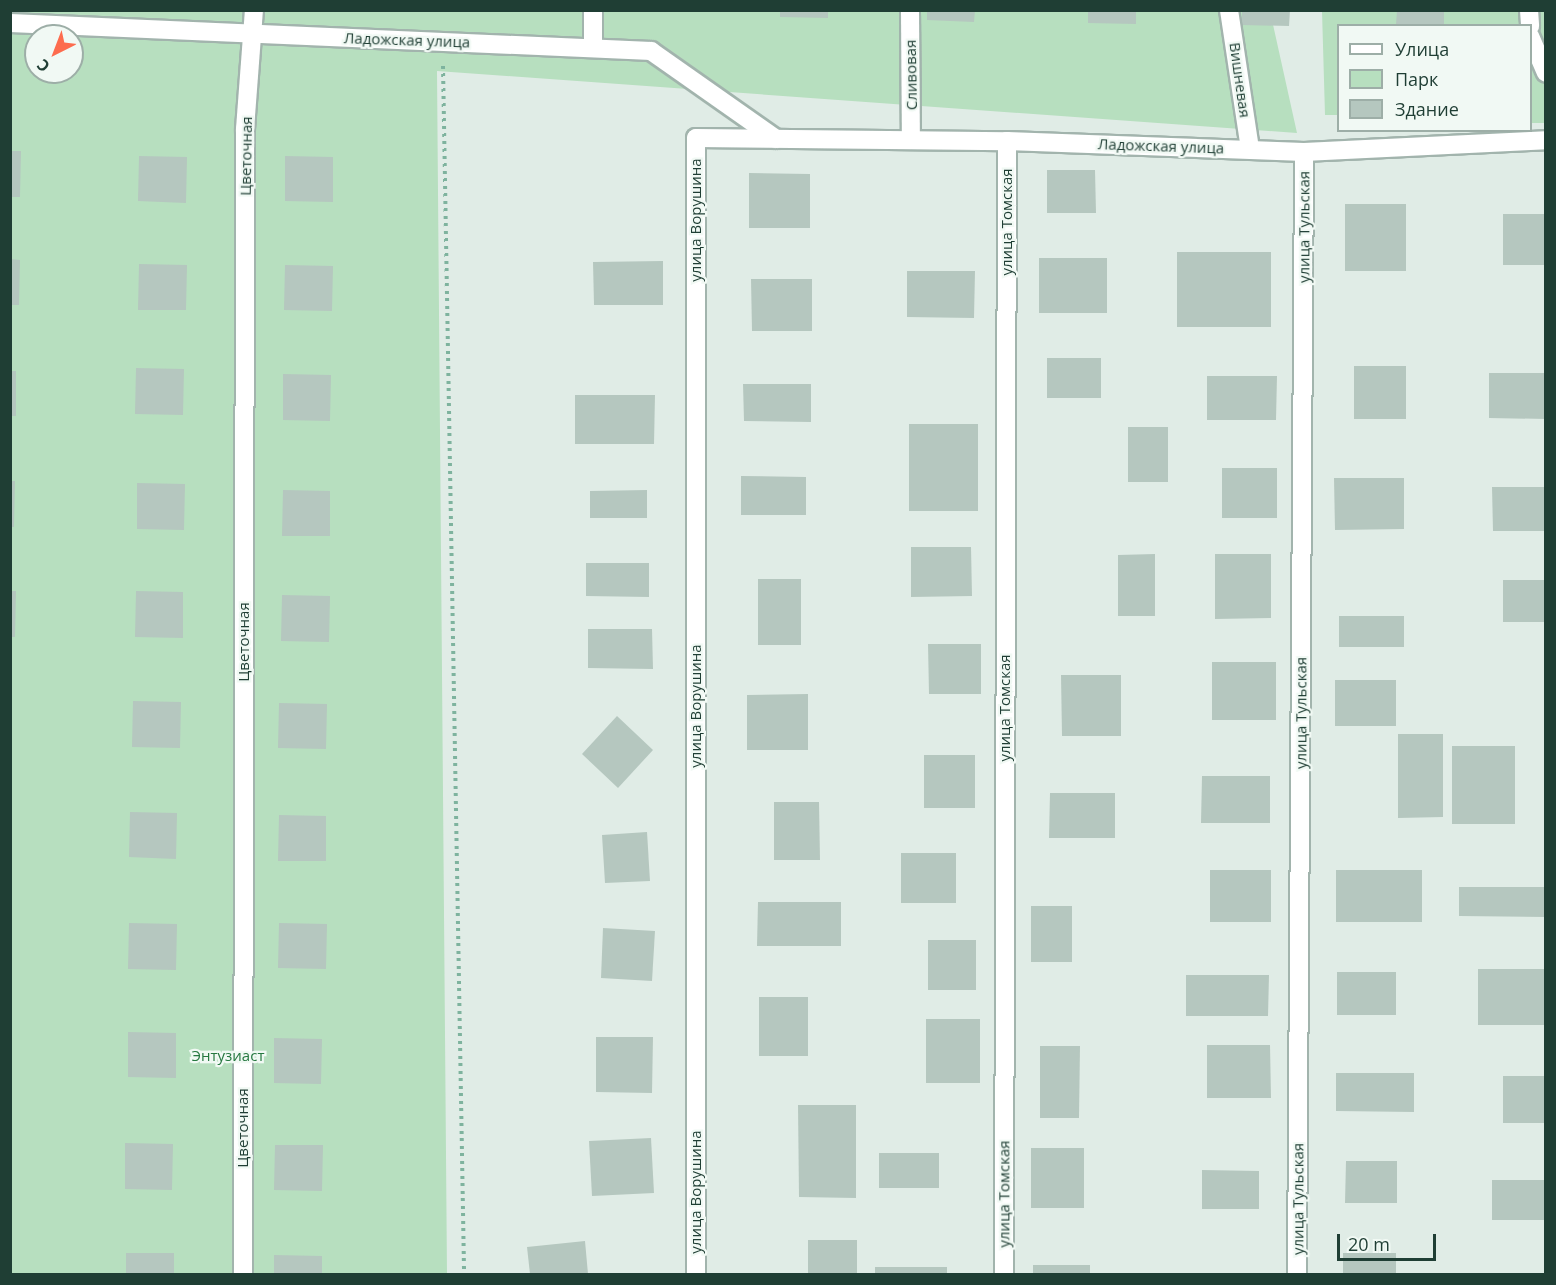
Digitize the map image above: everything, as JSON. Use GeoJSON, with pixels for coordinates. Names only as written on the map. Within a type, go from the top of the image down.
{"type":"FeatureCollection","features":[{"type":"Feature","properties":{"kind":"street","name":"Цветочная"},"geometry":{"type":"LineString","coordinates":[[243,1275],[245,129],[254,10]]}},
{"type":"Feature","properties":{"kind":"street"},"geometry":{"type":"LineString","coordinates":[[593,10],[593,48]]}},
{"type":"Feature","properties":{"kind":"street","name":"Сливовая"},"geometry":{"type":"LineString","coordinates":[[910,10],[911,140]]}},
{"type":"Feature","properties":{"kind":"street","name":"Вишневая"},"geometry":{"type":"LineString","coordinates":[[1229,10],[1250,149]]}},
{"type":"Feature","properties":{"kind":"street","name":"Ладожская улица"},"geometry":{"type":"LineString","coordinates":[[10,23],[651,51],[776,139]]}},
{"type":"Feature","properties":{"kind":"street"},"geometry":{"type":"LineString","coordinates":[[1532,41],[1545,74]]}},
{"type":"Feature","properties":{"kind":"street","name":"Ладожская улица"},"geometry":{"type":"LineString","coordinates":[[696,138],[1007,141],[1304,152],[1545,140]]}},
{"type":"Feature","properties":{"kind":"street","name":"улица Ворушина"},"geometry":{"type":"LineString","coordinates":[[696,138],[696,1275]]}},
{"type":"Feature","properties":{"kind":"street","name":"улица Томская"},"geometry":{"type":"LineString","coordinates":[[1004,1275],[1007,141]]}},
{"type":"Feature","properties":{"kind":"street","name":"улица Тульская"},"geometry":{"type":"LineString","coordinates":[[1297,1275],[1304,152]]}},
{"type":"Feature","properties":{"kind":"path"},"geometry":{"type":"LineString","coordinates":[[443,42],[464,1275]]}},
{"type":"Feature","properties":{"kind":"green space","name":"Энтузиаст"},"geometry":{"type":"Polygon","coordinates":[[[10,11],[1270,11],[1297,133],[437,71],[447,1274],[11,1274],[10,11]]]}},
{"type":"Feature","properties":{"kind":"green space"},"geometry":{"type":"Polygon","coordinates":[[[1322,11],[1545,11],[1545,123],[1532,123],[1532,24],[1337,24],[1337,115],[1325,115],[1322,11]]]}},
{"type":"Feature","properties":{"kind":"building"},"geometry":{"type":"Polygon","coordinates":[[[780,10],[828,10],[828,18],[780,17],[780,10]]]}},
{"type":"Feature","properties":{"kind":"building"},"geometry":{"type":"Polygon","coordinates":[[[927,10],[975,10],[974,22],[927,20],[927,10]]]}},
{"type":"Feature","properties":{"kind":"building"},"geometry":{"type":"Polygon","coordinates":[[[1088,10],[1136,10],[1136,24],[1088,23],[1088,10]]]}},
{"type":"Feature","properties":{"kind":"building"},"geometry":{"type":"Polygon","coordinates":[[[1242,10],[1290,10],[1289,26],[1242,25],[1242,10]]]}},
{"type":"Feature","properties":{"kind":"building"},"geometry":{"type":"Polygon","coordinates":[[[1397,10],[1444,10],[1444,24],[1396,24],[1397,10]]]}},
{"type":"Feature","properties":{"kind":"building"},"geometry":{"type":"Polygon","coordinates":[[[10,151],[21,151],[20,197],[10,197],[10,151]]]}},
{"type":"Feature","properties":{"kind":"building"},"geometry":{"type":"Polygon","coordinates":[[[139,156],[187,157],[186,203],[138,201],[139,156]]]}},
{"type":"Feature","properties":{"kind":"building"},"geometry":{"type":"Polygon","coordinates":[[[285,156],[333,157],[333,202],[285,201],[285,156]]]}},
{"type":"Feature","properties":{"kind":"building"},"geometry":{"type":"Polygon","coordinates":[[[1047,170],[1095,170],[1096,213],[1047,213],[1047,170]]]}},
{"type":"Feature","properties":{"kind":"building"},"geometry":{"type":"Polygon","coordinates":[[[749,173],[810,174],[810,228],[749,228],[749,173]]]}},
{"type":"Feature","properties":{"kind":"building"},"geometry":{"type":"Polygon","coordinates":[[[1345,204],[1406,204],[1406,271],[1345,271],[1345,204]]]}},
{"type":"Feature","properties":{"kind":"building"},"geometry":{"type":"Polygon","coordinates":[[[1503,214],[1546,214],[1546,265],[1503,265],[1503,214]]]}},
{"type":"Feature","properties":{"kind":"building"},"geometry":{"type":"Polygon","coordinates":[[[1177,252],[1271,252],[1271,327],[1177,327],[1177,252]]]}},
{"type":"Feature","properties":{"kind":"building"},"geometry":{"type":"Polygon","coordinates":[[[1039,258],[1107,258],[1107,313],[1039,313],[1039,258]]]}},
{"type":"Feature","properties":{"kind":"building"},"geometry":{"type":"Polygon","coordinates":[[[10,259],[20,260],[19,305],[10,305],[10,259]]]}},
{"type":"Feature","properties":{"kind":"building"},"geometry":{"type":"Polygon","coordinates":[[[663,261],[663,305],[594,305],[593,262],[663,261]]]}},
{"type":"Feature","properties":{"kind":"building"},"geometry":{"type":"Polygon","coordinates":[[[139,264],[187,265],[186,310],[138,310],[139,264]]]}},
{"type":"Feature","properties":{"kind":"building"},"geometry":{"type":"Polygon","coordinates":[[[285,265],[333,266],[332,311],[284,310],[285,265]]]}},
{"type":"Feature","properties":{"kind":"building"},"geometry":{"type":"Polygon","coordinates":[[[907,271],[975,271],[974,318],[907,317],[907,271]]]}},
{"type":"Feature","properties":{"kind":"building"},"geometry":{"type":"Polygon","coordinates":[[[751,279],[812,279],[812,331],[752,331],[751,279]]]}},
{"type":"Feature","properties":{"kind":"building"},"geometry":{"type":"Polygon","coordinates":[[[1047,358],[1101,358],[1101,398],[1047,398],[1047,358]]]}},
{"type":"Feature","properties":{"kind":"building"},"geometry":{"type":"Polygon","coordinates":[[[1354,366],[1406,366],[1406,419],[1354,419],[1354,366]]]}},
{"type":"Feature","properties":{"kind":"building"},"geometry":{"type":"Polygon","coordinates":[[[136,368],[184,369],[183,415],[135,414],[136,368]]]}},
{"type":"Feature","properties":{"kind":"building"},"geometry":{"type":"Polygon","coordinates":[[[10,371],[16,371],[16,416],[10,416],[10,371]]]}},
{"type":"Feature","properties":{"kind":"building"},"geometry":{"type":"Polygon","coordinates":[[[1489,373],[1546,373],[1546,419],[1489,418],[1489,373]]]}},
{"type":"Feature","properties":{"kind":"building"},"geometry":{"type":"Polygon","coordinates":[[[283,374],[331,375],[330,421],[283,420],[283,374]]]}},
{"type":"Feature","properties":{"kind":"building"},"geometry":{"type":"Polygon","coordinates":[[[1207,376],[1277,376],[1276,420],[1207,420],[1207,376]]]}},
{"type":"Feature","properties":{"kind":"building"},"geometry":{"type":"Polygon","coordinates":[[[743,384],[811,384],[811,422],[744,421],[743,384]]]}},
{"type":"Feature","properties":{"kind":"building"},"geometry":{"type":"Polygon","coordinates":[[[575,395],[655,395],[654,444],[575,444],[575,395]]]}},
{"type":"Feature","properties":{"kind":"building"},"geometry":{"type":"Polygon","coordinates":[[[909,424],[978,424],[978,511],[909,511],[909,424]]]}},
{"type":"Feature","properties":{"kind":"building"},"geometry":{"type":"Polygon","coordinates":[[[1128,427],[1168,427],[1168,482],[1128,482],[1128,427]]]}},
{"type":"Feature","properties":{"kind":"building"},"geometry":{"type":"Polygon","coordinates":[[[1222,468],[1277,468],[1277,518],[1222,518],[1222,468]]]}},
{"type":"Feature","properties":{"kind":"building"},"geometry":{"type":"Polygon","coordinates":[[[741,476],[806,477],[806,515],[741,515],[741,476]]]}},
{"type":"Feature","properties":{"kind":"building"},"geometry":{"type":"Polygon","coordinates":[[[1334,478],[1404,478],[1404,529],[1335,530],[1334,478]]]}},
{"type":"Feature","properties":{"kind":"building"},"geometry":{"type":"Polygon","coordinates":[[[10,481],[15,481],[14,527],[10,527],[10,481]]]}},
{"type":"Feature","properties":{"kind":"building"},"geometry":{"type":"Polygon","coordinates":[[[137,483],[185,484],[184,530],[137,529],[137,483]]]}},
{"type":"Feature","properties":{"kind":"building"},"geometry":{"type":"Polygon","coordinates":[[[1492,487],[1546,487],[1546,531],[1493,531],[1492,487]]]}},
{"type":"Feature","properties":{"kind":"building"},"geometry":{"type":"Polygon","coordinates":[[[283,490],[330,491],[330,536],[282,536],[283,490]]]}},
{"type":"Feature","properties":{"kind":"building"},"geometry":{"type":"Polygon","coordinates":[[[647,490],[647,518],[590,518],[590,491],[647,490]]]}},
{"type":"Feature","properties":{"kind":"building"},"geometry":{"type":"Polygon","coordinates":[[[911,547],[971,547],[972,596],[911,597],[911,547]]]}},
{"type":"Feature","properties":{"kind":"building"},"geometry":{"type":"Polygon","coordinates":[[[1155,554],[1155,616],[1118,616],[1118,555],[1155,554]]]}},
{"type":"Feature","properties":{"kind":"building"},"geometry":{"type":"Polygon","coordinates":[[[1215,554],[1271,554],[1271,618],[1215,619],[1215,554]]]}},
{"type":"Feature","properties":{"kind":"building"},"geometry":{"type":"Polygon","coordinates":[[[586,563],[649,563],[649,597],[586,596],[586,563]]]}},
{"type":"Feature","properties":{"kind":"building"},"geometry":{"type":"Polygon","coordinates":[[[758,579],[801,579],[801,645],[758,645],[758,579]]]}},
{"type":"Feature","properties":{"kind":"building"},"geometry":{"type":"Polygon","coordinates":[[[1503,580],[1546,580],[1546,622],[1503,622],[1503,580]]]}},
{"type":"Feature","properties":{"kind":"building"},"geometry":{"type":"Polygon","coordinates":[[[10,591],[16,591],[15,637],[10,637],[10,591]]]}},
{"type":"Feature","properties":{"kind":"building"},"geometry":{"type":"Polygon","coordinates":[[[136,591],[183,592],[183,638],[135,637],[136,591]]]}},
{"type":"Feature","properties":{"kind":"building"},"geometry":{"type":"Polygon","coordinates":[[[282,595],[330,596],[329,642],[281,641],[282,595]]]}},
{"type":"Feature","properties":{"kind":"building"},"geometry":{"type":"Polygon","coordinates":[[[1339,616],[1404,616],[1404,647],[1339,647],[1339,616]]]}},
{"type":"Feature","properties":{"kind":"building"},"geometry":{"type":"Polygon","coordinates":[[[588,629],[652,629],[653,669],[588,668],[588,629]]]}},
{"type":"Feature","properties":{"kind":"building"},"geometry":{"type":"Polygon","coordinates":[[[928,644],[981,644],[981,694],[929,694],[928,644]]]}},
{"type":"Feature","properties":{"kind":"building"},"geometry":{"type":"Polygon","coordinates":[[[1212,662],[1276,662],[1276,720],[1212,720],[1212,662]]]}},
{"type":"Feature","properties":{"kind":"building"},"geometry":{"type":"Polygon","coordinates":[[[1061,675],[1121,675],[1121,736],[1062,736],[1061,675]]]}},
{"type":"Feature","properties":{"kind":"building"},"geometry":{"type":"Polygon","coordinates":[[[1335,680],[1396,680],[1396,726],[1335,726],[1335,680]]]}},
{"type":"Feature","properties":{"kind":"building"},"geometry":{"type":"Polygon","coordinates":[[[808,694],[808,750],[747,750],[747,695],[808,694]]]}},
{"type":"Feature","properties":{"kind":"building"},"geometry":{"type":"Polygon","coordinates":[[[133,701],[181,702],[180,748],[132,747],[133,701]]]}},
{"type":"Feature","properties":{"kind":"building"},"geometry":{"type":"Polygon","coordinates":[[[279,703],[327,704],[326,749],[278,748],[279,703]]]}},
{"type":"Feature","properties":{"kind":"building"},"geometry":{"type":"Polygon","coordinates":[[[617,716],[653,750],[618,788],[582,754],[617,716]]]}},
{"type":"Feature","properties":{"kind":"building"},"geometry":{"type":"Polygon","coordinates":[[[1398,734],[1443,734],[1443,817],[1398,818],[1398,734]]]}},
{"type":"Feature","properties":{"kind":"building"},"geometry":{"type":"Polygon","coordinates":[[[1452,746],[1515,746],[1515,824],[1452,824],[1452,746]]]}},
{"type":"Feature","properties":{"kind":"building"},"geometry":{"type":"Polygon","coordinates":[[[924,755],[975,755],[975,808],[924,808],[924,755]]]}},
{"type":"Feature","properties":{"kind":"building"},"geometry":{"type":"Polygon","coordinates":[[[1202,776],[1270,776],[1270,823],[1201,823],[1202,776]]]}},
{"type":"Feature","properties":{"kind":"building"},"geometry":{"type":"Polygon","coordinates":[[[1050,793],[1115,793],[1115,838],[1049,838],[1050,793]]]}},
{"type":"Feature","properties":{"kind":"building"},"geometry":{"type":"Polygon","coordinates":[[[774,802],[819,802],[820,860],[774,860],[774,802]]]}},
{"type":"Feature","properties":{"kind":"building"},"geometry":{"type":"Polygon","coordinates":[[[130,812],[177,813],[176,859],[129,857],[130,812]]]}},
{"type":"Feature","properties":{"kind":"building"},"geometry":{"type":"Polygon","coordinates":[[[279,815],[326,816],[326,861],[278,861],[279,815]]]}},
{"type":"Feature","properties":{"kind":"building"},"geometry":{"type":"Polygon","coordinates":[[[647,832],[650,881],[605,883],[602,835],[647,832]]]}},
{"type":"Feature","properties":{"kind":"building"},"geometry":{"type":"Polygon","coordinates":[[[901,853],[956,853],[956,903],[901,903],[901,853]]]}},
{"type":"Feature","properties":{"kind":"building"},"geometry":{"type":"Polygon","coordinates":[[[1210,870],[1271,870],[1271,922],[1210,922],[1210,870]]]}},
{"type":"Feature","properties":{"kind":"building"},"geometry":{"type":"Polygon","coordinates":[[[1336,870],[1422,870],[1422,922],[1336,922],[1336,870]]]}},
{"type":"Feature","properties":{"kind":"building"},"geometry":{"type":"Polygon","coordinates":[[[1459,887],[1546,887],[1546,917],[1459,916],[1459,887]]]}},
{"type":"Feature","properties":{"kind":"building"},"geometry":{"type":"Polygon","coordinates":[[[758,902],[841,902],[841,946],[757,946],[758,902]]]}},
{"type":"Feature","properties":{"kind":"building"},"geometry":{"type":"Polygon","coordinates":[[[1031,906],[1072,906],[1072,962],[1031,962],[1031,906]]]}},
{"type":"Feature","properties":{"kind":"building"},"geometry":{"type":"Polygon","coordinates":[[[129,923],[177,924],[176,970],[128,969],[129,923]]]}},
{"type":"Feature","properties":{"kind":"building"},"geometry":{"type":"Polygon","coordinates":[[[279,923],[327,924],[326,969],[278,968],[279,923]]]}},
{"type":"Feature","properties":{"kind":"building"},"geometry":{"type":"Polygon","coordinates":[[[603,928],[655,931],[652,981],[601,978],[603,928]]]}},
{"type":"Feature","properties":{"kind":"building"},"geometry":{"type":"Polygon","coordinates":[[[928,940],[976,940],[976,990],[928,990],[928,940]]]}},
{"type":"Feature","properties":{"kind":"building"},"geometry":{"type":"Polygon","coordinates":[[[1478,969],[1546,969],[1546,1025],[1478,1025],[1478,969]]]}},
{"type":"Feature","properties":{"kind":"building"},"geometry":{"type":"Polygon","coordinates":[[[1337,972],[1396,972],[1396,1015],[1337,1015],[1337,972]]]}},
{"type":"Feature","properties":{"kind":"building"},"geometry":{"type":"Polygon","coordinates":[[[1186,975],[1269,975],[1268,1016],[1186,1016],[1186,975]]]}},
{"type":"Feature","properties":{"kind":"building"},"geometry":{"type":"Polygon","coordinates":[[[759,997],[808,997],[808,1056],[759,1056],[759,997]]]}},
{"type":"Feature","properties":{"kind":"building"},"geometry":{"type":"Polygon","coordinates":[[[926,1019],[980,1019],[980,1083],[926,1083],[926,1019]]]}},
{"type":"Feature","properties":{"kind":"building"},"geometry":{"type":"Polygon","coordinates":[[[128,1032],[176,1033],[176,1078],[128,1077],[128,1032]]]}},
{"type":"Feature","properties":{"kind":"building"},"geometry":{"type":"Polygon","coordinates":[[[596,1037],[653,1037],[652,1093],[596,1092],[596,1037]]]}},
{"type":"Feature","properties":{"kind":"building"},"geometry":{"type":"Polygon","coordinates":[[[274,1038],[322,1039],[321,1084],[274,1083],[274,1038]]]}},
{"type":"Feature","properties":{"kind":"building"},"geometry":{"type":"Polygon","coordinates":[[[1207,1045],[1270,1045],[1271,1098],[1207,1098],[1207,1045]]]}},
{"type":"Feature","properties":{"kind":"building"},"geometry":{"type":"Polygon","coordinates":[[[1040,1046],[1080,1046],[1079,1118],[1040,1118],[1040,1046]]]}},
{"type":"Feature","properties":{"kind":"building"},"geometry":{"type":"Polygon","coordinates":[[[1336,1073],[1414,1073],[1414,1112],[1336,1111],[1336,1073]]]}},
{"type":"Feature","properties":{"kind":"building"},"geometry":{"type":"Polygon","coordinates":[[[1503,1076],[1546,1076],[1546,1123],[1503,1123],[1503,1076]]]}},
{"type":"Feature","properties":{"kind":"building"},"geometry":{"type":"Polygon","coordinates":[[[798,1105],[856,1105],[856,1198],[799,1197],[798,1105]]]}},
{"type":"Feature","properties":{"kind":"building"},"geometry":{"type":"Polygon","coordinates":[[[651,1138],[654,1193],[592,1196],[589,1141],[651,1138]]]}},
{"type":"Feature","properties":{"kind":"building"},"geometry":{"type":"Polygon","coordinates":[[[125,1143],[173,1144],[172,1190],[125,1189],[125,1143]]]}},
{"type":"Feature","properties":{"kind":"building"},"geometry":{"type":"Polygon","coordinates":[[[275,1145],[323,1145],[322,1191],[274,1190],[275,1145]]]}},
{"type":"Feature","properties":{"kind":"building"},"geometry":{"type":"Polygon","coordinates":[[[1031,1148],[1084,1148],[1084,1208],[1031,1208],[1031,1148]]]}},
{"type":"Feature","properties":{"kind":"building"},"geometry":{"type":"Polygon","coordinates":[[[879,1153],[939,1153],[939,1188],[879,1188],[879,1153]]]}},
{"type":"Feature","properties":{"kind":"building"},"geometry":{"type":"Polygon","coordinates":[[[1346,1161],[1397,1161],[1397,1203],[1345,1203],[1346,1161]]]}},
{"type":"Feature","properties":{"kind":"building"},"geometry":{"type":"Polygon","coordinates":[[[1202,1170],[1259,1171],[1259,1209],[1202,1209],[1202,1170]]]}},
{"type":"Feature","properties":{"kind":"building"},"geometry":{"type":"Polygon","coordinates":[[[1492,1180],[1546,1180],[1546,1220],[1492,1220],[1492,1180]]]}},
{"type":"Feature","properties":{"kind":"building"},"geometry":{"type":"Polygon","coordinates":[[[808,1240],[857,1240],[857,1274],[808,1274],[808,1240]]]}},
{"type":"Feature","properties":{"kind":"building"},"geometry":{"type":"Polygon","coordinates":[[[585,1241],[588,1274],[530,1274],[527,1247],[585,1241]]]}},
{"type":"Feature","properties":{"kind":"building"},"geometry":{"type":"Polygon","coordinates":[[[126,1253],[174,1253],[174,1274],[126,1274],[126,1253]]]}},
{"type":"Feature","properties":{"kind":"building"},"geometry":{"type":"Polygon","coordinates":[[[1343,1253],[1396,1253],[1396,1274],[1343,1274],[1343,1253]]]}},
{"type":"Feature","properties":{"kind":"building"},"geometry":{"type":"Polygon","coordinates":[[[274,1255],[322,1256],[322,1274],[274,1274],[274,1255]]]}},
{"type":"Feature","properties":{"kind":"building"},"geometry":{"type":"Polygon","coordinates":[[[1033,1265],[1090,1265],[1090,1274],[1033,1274],[1033,1265]]]}},
{"type":"Feature","properties":{"kind":"building"},"geometry":{"type":"Polygon","coordinates":[[[875,1267],[947,1267],[947,1274],[875,1274],[875,1267]]]}}]}
